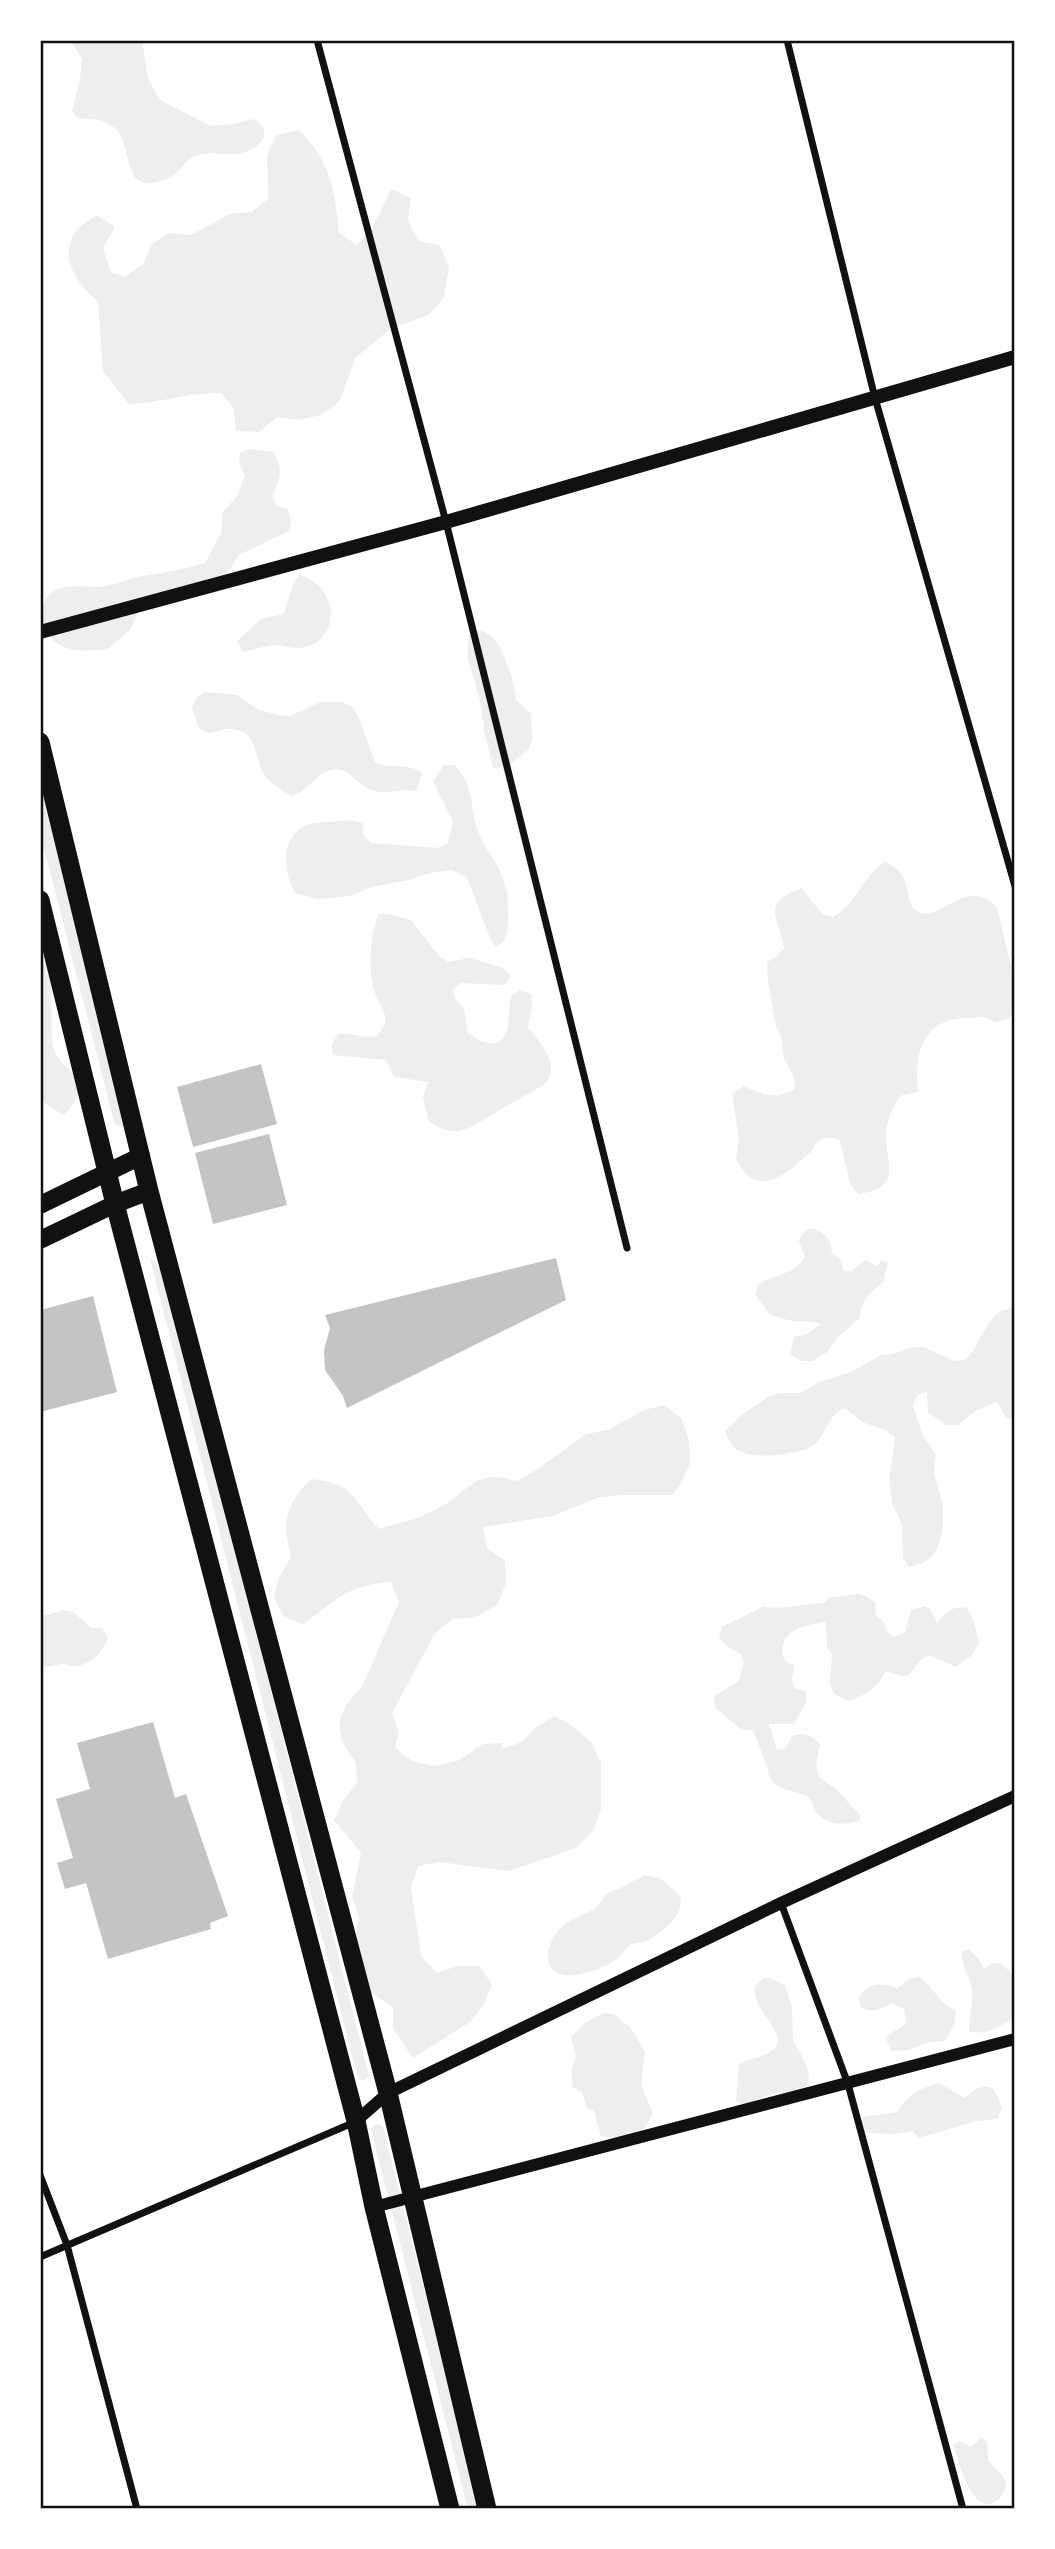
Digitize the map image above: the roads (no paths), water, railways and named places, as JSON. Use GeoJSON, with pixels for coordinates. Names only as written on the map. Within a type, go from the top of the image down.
{"type":"FeatureCollection","features":[{"type":"Feature","properties":{"kind":"highway"},"geometry":{"type":"LineString","coordinates":[[40,742],[149,1191],[388,2092],[487,2509]]}},
{"type":"Feature","properties":{"kind":"highway"},"geometry":{"type":"LineString","coordinates":[[40,900],[115,1204],[356,2121],[374,2207],[450,2509]]}},
{"type":"Feature","properties":{"kind":"main road"},"geometry":{"type":"LineString","coordinates":[[40,632],[446,522],[1015,357]]}},
{"type":"Feature","properties":{"kind":"main road"},"geometry":{"type":"LineString","coordinates":[[40,1205],[141,1156]]}},
{"type":"Feature","properties":{"kind":"main road"},"geometry":{"type":"LineString","coordinates":[[40,1240],[149,1191]]}},
{"type":"Feature","properties":{"kind":"street"},"geometry":{"type":"LineString","coordinates":[[317,40],[446,522],[628,1248]]}},
{"type":"Feature","properties":{"kind":"street"},"geometry":{"type":"LineString","coordinates":[[787,40],[876,398],[1012,866],[1015,886]]}},
{"type":"Feature","properties":{"kind":"street"},"geometry":{"type":"LineString","coordinates":[[40,2257],[356,2121],[388,2092],[781,1903],[1015,1796]]}},
{"type":"Feature","properties":{"kind":"street"},"geometry":{"type":"LineString","coordinates":[[781,1903],[848,2084],[963,2509]]}},
{"type":"Feature","properties":{"kind":"street"},"geometry":{"type":"LineString","coordinates":[[374,2207],[1015,2039]]}},
{"type":"Feature","properties":{"kind":"street"},"geometry":{"type":"LineString","coordinates":[[40,2175],[68,2245],[138,2509]]}}]}
